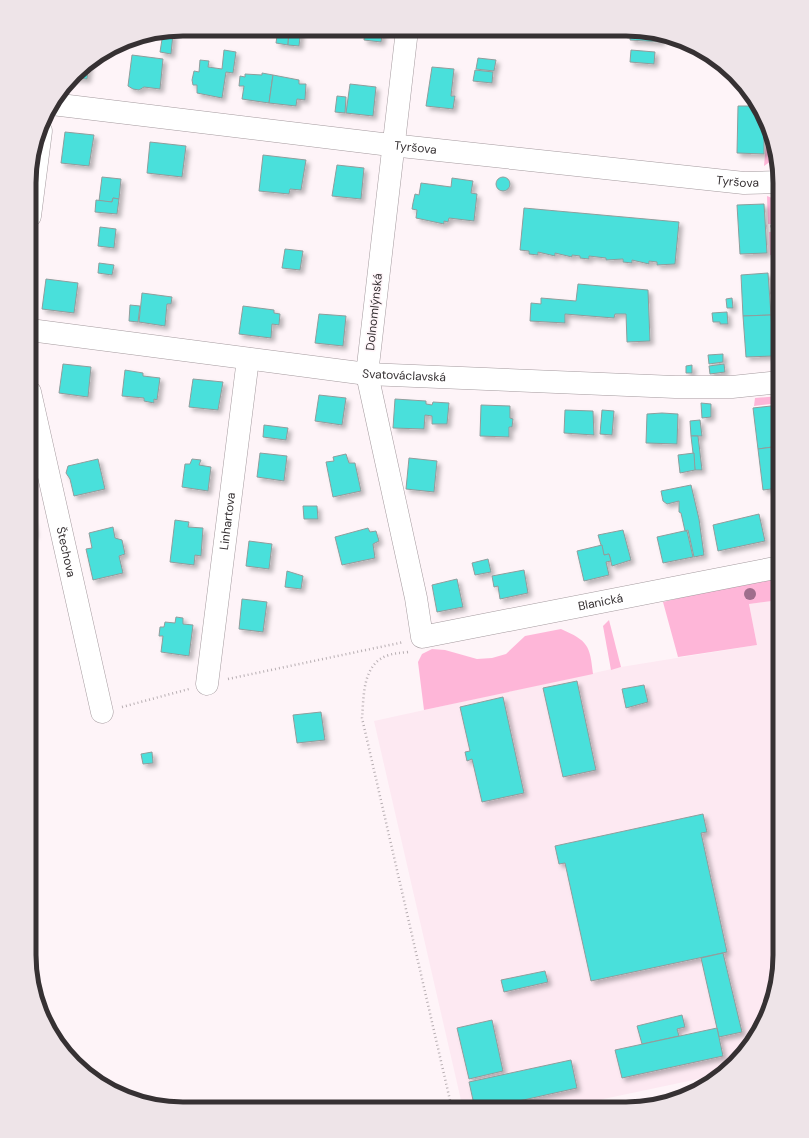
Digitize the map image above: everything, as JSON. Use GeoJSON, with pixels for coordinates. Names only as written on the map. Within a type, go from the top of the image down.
{"type":"FeatureCollection","features":[{"type":"Feature","properties":{"kind":"street","name":"Dolnomlýnská"},"geometry":{"type":"LineString","coordinates":[[405,36],[367,374],[416,598],[418,644]]}},
{"type":"Feature","properties":{"kind":"street","name":"Tyršova"},"geometry":{"type":"LineString","coordinates":[[59,105],[392,145],[744,183],[773,182]]}},
{"type":"Feature","properties":{"kind":"street","name":"Svatováclavská"},"geometry":{"type":"LineString","coordinates":[[36,331],[367,374],[680,387],[732,387],[773,383]]}},
{"type":"Feature","properties":{"kind":"street","name":"Linhartova"},"geometry":{"type":"LineString","coordinates":[[207,684],[248,359]]}},
{"type":"Feature","properties":{"kind":"street","name":"Štechova"},"geometry":{"type":"LineString","coordinates":[[36,419],[102,712]]}},
{"type":"Feature","properties":{"kind":"street","name":"Blanická"},"geometry":{"type":"LineString","coordinates":[[418,644],[773,568]]}},
{"type":"Feature","properties":{"kind":"path"},"geometry":{"type":"LineString","coordinates":[[766,226],[773,226]]}},
{"type":"Feature","properties":{"kind":"path"},"geometry":{"type":"LineString","coordinates":[[102,712],[207,684],[418,644]]}},
{"type":"Feature","properties":{"kind":"path"},"geometry":{"type":"LineString","coordinates":[[418,644],[388,655],[375,663],[365,682],[362,718],[451,1102]]}},
{"type":"Feature","properties":{"kind":"shaded area"},"geometry":{"type":"Polygon","coordinates":[[[766,140],[771,161],[764,166],[766,140]]]}},
{"type":"Feature","properties":{"kind":"shaded area"},"geometry":{"type":"Polygon","coordinates":[[[767,196],[773,198],[773,224],[768,224],[767,196]]]}},
{"type":"Feature","properties":{"kind":"shaded area"},"geometry":{"type":"Polygon","coordinates":[[[769,232],[773,232],[773,255],[770,255],[769,232]]]}},
{"type":"Feature","properties":{"kind":"shaded area"},"geometry":{"type":"Polygon","coordinates":[[[772,265],[773,265],[773,288],[772,265]]]}},
{"type":"Feature","properties":{"kind":"shaded area"},"geometry":{"type":"Polygon","coordinates":[[[773,397],[773,404],[754,406],[755,398],[773,397]]]}},
{"type":"Feature","properties":{"kind":"shaded area"},"geometry":{"type":"Polygon","coordinates":[[[773,578],[773,601],[749,604],[757,645],[678,657],[663,602],[743,582],[773,578]]]}},
{"type":"Feature","properties":{"kind":"shaded area"},"geometry":{"type":"Polygon","coordinates":[[[773,601],[773,964],[768,993],[758,1020],[743,1044],[730,1059],[707,1077],[589,1102],[461,1102],[374,721],[621,667],[757,645],[749,604],[773,601]]]}},
{"type":"Feature","properties":{"kind":"shaded area"},"geometry":{"type":"Polygon","coordinates":[[[609,620],[621,667],[611,670],[603,626],[609,620]]]}},
{"type":"Feature","properties":{"kind":"shaded area"},"geometry":{"type":"Polygon","coordinates":[[[561,629],[577,637],[586,645],[591,656],[593,674],[424,710],[418,662],[422,654],[432,649],[445,650],[477,659],[492,658],[506,654],[525,636],[561,629]]]}},
{"type":"Feature","properties":{"kind":"building"},"geometry":{"type":"Polygon","coordinates":[[[173,36],[171,54],[160,52],[162,37],[173,36]]]}},
{"type":"Feature","properties":{"kind":"building"},"geometry":{"type":"Polygon","coordinates":[[[277,36],[289,36],[288,45],[276,43],[277,36]]]}},
{"type":"Feature","properties":{"kind":"building"},"geometry":{"type":"Polygon","coordinates":[[[289,36],[300,36],[299,46],[288,45],[289,36]]]}},
{"type":"Feature","properties":{"kind":"building"},"geometry":{"type":"Polygon","coordinates":[[[364,36],[382,36],[381,42],[364,40],[364,36]]]}},
{"type":"Feature","properties":{"kind":"building"},"geometry":{"type":"Polygon","coordinates":[[[630,36],[635,36],[661,40],[661,42],[630,40],[630,36]]]}},
{"type":"Feature","properties":{"kind":"building"},"geometry":{"type":"Polygon","coordinates":[[[224,50],[236,52],[233,73],[226,72],[222,98],[197,93],[197,85],[193,85],[192,80],[194,71],[199,72],[200,60],[209,61],[208,67],[222,69],[224,50]]]}},
{"type":"Feature","properties":{"kind":"building"},"geometry":{"type":"Polygon","coordinates":[[[631,50],[655,52],[654,64],[630,62],[631,50]]]}},
{"type":"Feature","properties":{"kind":"building"},"geometry":{"type":"Polygon","coordinates":[[[132,55],[163,59],[160,89],[144,87],[139,90],[128,86],[132,55]]]}},
{"type":"Feature","properties":{"kind":"building"},"geometry":{"type":"Polygon","coordinates":[[[478,58],[496,60],[494,71],[476,69],[478,58]]]}},
{"type":"Feature","properties":{"kind":"building"},"geometry":{"type":"Polygon","coordinates":[[[432,67],[454,69],[451,96],[455,96],[453,109],[426,106],[432,67]]]}},
{"type":"Feature","properties":{"kind":"building"},"geometry":{"type":"Polygon","coordinates":[[[475,70],[493,72],[492,83],[473,81],[475,70]]]}},
{"type":"Feature","properties":{"kind":"building"},"geometry":{"type":"Polygon","coordinates":[[[88,71],[87,79],[80,78],[88,71]]]}},
{"type":"Feature","properties":{"kind":"building"},"geometry":{"type":"Polygon","coordinates":[[[262,73],[273,75],[269,103],[242,99],[244,86],[239,86],[240,76],[245,77],[245,74],[262,75],[262,73]]]}},
{"type":"Feature","properties":{"kind":"building"},"geometry":{"type":"Polygon","coordinates":[[[273,75],[299,80],[299,84],[306,84],[305,100],[297,99],[296,106],[269,103],[273,75]]]}},
{"type":"Feature","properties":{"kind":"building"},"geometry":{"type":"Polygon","coordinates":[[[350,84],[376,87],[373,116],[346,113],[350,84]]]}},
{"type":"Feature","properties":{"kind":"building"},"geometry":{"type":"Polygon","coordinates":[[[337,96],[346,97],[345,113],[335,112],[337,96]]]}},
{"type":"Feature","properties":{"kind":"building"},"geometry":{"type":"Polygon","coordinates":[[[738,106],[750,106],[758,118],[764,133],[764,154],[737,153],[738,106]]]}},
{"type":"Feature","properties":{"kind":"building"},"geometry":{"type":"Polygon","coordinates":[[[65,132],[94,135],[89,166],[61,163],[65,132]]]}},
{"type":"Feature","properties":{"kind":"building"},"geometry":{"type":"Polygon","coordinates":[[[150,142],[186,146],[182,177],[147,173],[150,142]]]}},
{"type":"Feature","properties":{"kind":"building"},"geometry":{"type":"Polygon","coordinates":[[[263,155],[306,160],[301,190],[290,189],[289,194],[259,191],[263,155]]]}},
{"type":"Feature","properties":{"kind":"building"},"geometry":{"type":"Polygon","coordinates":[[[337,165],[364,168],[361,199],[332,196],[337,165]]]}},
{"type":"Feature","properties":{"kind":"building"},"geometry":{"type":"Polygon","coordinates":[[[102,177],[121,179],[119,199],[113,198],[112,202],[99,201],[102,177]]]}},
{"type":"Feature","properties":{"kind":"building"},"geometry":{"type":"Polygon","coordinates":[[[500,177],[506,177],[510,181],[510,187],[506,191],[500,191],[496,187],[496,181],[500,177]]]}},
{"type":"Feature","properties":{"kind":"building"},"geometry":{"type":"Polygon","coordinates":[[[452,178],[473,181],[471,193],[477,194],[474,221],[449,218],[448,222],[444,221],[444,224],[416,218],[417,210],[412,209],[415,194],[419,195],[421,183],[451,187],[452,178]]]}},
{"type":"Feature","properties":{"kind":"building"},"geometry":{"type":"Polygon","coordinates":[[[113,198],[119,199],[117,214],[95,212],[96,200],[112,202],[113,198]]]}},
{"type":"Feature","properties":{"kind":"building"},"geometry":{"type":"Polygon","coordinates":[[[764,204],[767,253],[740,254],[737,205],[764,204]]]}},
{"type":"Feature","properties":{"kind":"building"},"geometry":{"type":"Polygon","coordinates":[[[524,208],[679,222],[675,264],[657,265],[657,262],[649,261],[649,264],[632,260],[632,263],[623,262],[623,259],[606,260],[606,258],[589,256],[589,259],[580,258],[580,256],[572,255],[572,257],[555,253],[555,256],[538,252],[538,255],[529,254],[529,251],[520,250],[524,208]]]}},
{"type":"Feature","properties":{"kind":"building"},"geometry":{"type":"Polygon","coordinates":[[[100,227],[116,229],[114,248],[98,246],[100,227]]]}},
{"type":"Feature","properties":{"kind":"building"},"geometry":{"type":"Polygon","coordinates":[[[285,249],[303,251],[300,270],[282,268],[285,249]]]}},
{"type":"Feature","properties":{"kind":"building"},"geometry":{"type":"Polygon","coordinates":[[[99,263],[114,265],[112,275],[98,273],[99,263]]]}},
{"type":"Feature","properties":{"kind":"building"},"geometry":{"type":"Polygon","coordinates":[[[768,273],[771,315],[743,316],[741,275],[768,273]]]}},
{"type":"Feature","properties":{"kind":"building"},"geometry":{"type":"Polygon","coordinates":[[[46,279],[78,283],[74,313],[42,309],[46,279]]]}},
{"type":"Feature","properties":{"kind":"building"},"geometry":{"type":"Polygon","coordinates":[[[578,284],[648,290],[650,341],[627,342],[626,314],[615,314],[614,318],[565,314],[565,323],[530,321],[531,303],[541,304],[541,298],[576,301],[578,284]]]}},
{"type":"Feature","properties":{"kind":"building"},"geometry":{"type":"Polygon","coordinates":[[[142,293],[172,297],[171,304],[167,304],[165,326],[139,322],[142,293]]]}},
{"type":"Feature","properties":{"kind":"building"},"geometry":{"type":"Polygon","coordinates":[[[732,298],[733,308],[727,308],[726,299],[732,298]]]}},
{"type":"Feature","properties":{"kind":"building"},"geometry":{"type":"Polygon","coordinates":[[[130,305],[140,306],[138,322],[129,321],[130,305]]]}},
{"type":"Feature","properties":{"kind":"building"},"geometry":{"type":"Polygon","coordinates":[[[243,306],[274,310],[274,313],[280,314],[279,325],[272,324],[271,338],[239,334],[243,306]]]}},
{"type":"Feature","properties":{"kind":"building"},"geometry":{"type":"Polygon","coordinates":[[[727,312],[728,324],[713,322],[712,313],[727,312]]]}},
{"type":"Feature","properties":{"kind":"building"},"geometry":{"type":"Polygon","coordinates":[[[319,314],[346,316],[343,346],[315,343],[319,314]]]}},
{"type":"Feature","properties":{"kind":"building"},"geometry":{"type":"Polygon","coordinates":[[[771,315],[773,356],[746,357],[743,316],[771,315]]]}},
{"type":"Feature","properties":{"kind":"building"},"geometry":{"type":"Polygon","coordinates":[[[723,354],[723,362],[709,364],[708,355],[723,354]]]}},
{"type":"Feature","properties":{"kind":"building"},"geometry":{"type":"Polygon","coordinates":[[[63,364],[91,367],[88,397],[59,393],[63,364]]]}},
{"type":"Feature","properties":{"kind":"building"},"geometry":{"type":"Polygon","coordinates":[[[724,364],[725,372],[710,374],[709,366],[724,364]]]}},
{"type":"Feature","properties":{"kind":"building"},"geometry":{"type":"Polygon","coordinates":[[[692,365],[692,373],[686,373],[686,366],[692,365]]]}},
{"type":"Feature","properties":{"kind":"building"},"geometry":{"type":"Polygon","coordinates":[[[125,370],[143,373],[143,376],[160,378],[157,400],[154,399],[154,403],[144,401],[144,398],[122,396],[125,370]]]}},
{"type":"Feature","properties":{"kind":"building"},"geometry":{"type":"Polygon","coordinates":[[[193,379],[223,382],[218,410],[189,407],[193,379]]]}},
{"type":"Feature","properties":{"kind":"building"},"geometry":{"type":"Polygon","coordinates":[[[319,395],[346,398],[342,425],[315,421],[319,395]]]}},
{"type":"Feature","properties":{"kind":"building"},"geometry":{"type":"Polygon","coordinates":[[[395,399],[426,401],[426,404],[432,405],[433,402],[449,403],[447,424],[432,424],[432,416],[425,415],[424,429],[393,428],[395,399]]]}},
{"type":"Feature","properties":{"kind":"building"},"geometry":{"type":"Polygon","coordinates":[[[701,403],[711,404],[711,417],[702,418],[701,403]]]}},
{"type":"Feature","properties":{"kind":"building"},"geometry":{"type":"Polygon","coordinates":[[[481,405],[510,406],[510,418],[513,419],[512,427],[509,427],[509,437],[480,436],[481,405]]]}},
{"type":"Feature","properties":{"kind":"building"},"geometry":{"type":"Polygon","coordinates":[[[773,406],[773,447],[758,449],[753,408],[773,406]]]}},
{"type":"Feature","properties":{"kind":"building"},"geometry":{"type":"Polygon","coordinates":[[[565,410],[593,411],[594,435],[564,433],[565,410]]]}},
{"type":"Feature","properties":{"kind":"building"},"geometry":{"type":"Polygon","coordinates":[[[602,410],[614,411],[612,435],[600,434],[602,410]]]}},
{"type":"Feature","properties":{"kind":"building"},"geometry":{"type":"Polygon","coordinates":[[[647,414],[678,414],[677,444],[646,443],[647,414]]]}},
{"type":"Feature","properties":{"kind":"building"},"geometry":{"type":"Polygon","coordinates":[[[700,420],[702,436],[691,436],[690,421],[700,420]]]}},
{"type":"Feature","properties":{"kind":"building"},"geometry":{"type":"Polygon","coordinates":[[[264,425],[288,428],[286,440],[263,437],[264,425]]]}},
{"type":"Feature","properties":{"kind":"building"},"geometry":{"type":"Polygon","coordinates":[[[691,436],[698,436],[702,470],[695,470],[691,436]]]}},
{"type":"Feature","properties":{"kind":"building"},"geometry":{"type":"Polygon","coordinates":[[[773,447],[773,489],[763,490],[758,449],[773,447]]]}},
{"type":"Feature","properties":{"kind":"building"},"geometry":{"type":"Polygon","coordinates":[[[260,453],[287,456],[284,481],[257,477],[260,453]]]}},
{"type":"Feature","properties":{"kind":"building"},"geometry":{"type":"Polygon","coordinates":[[[694,453],[695,470],[680,473],[678,455],[694,453]]]}},
{"type":"Feature","properties":{"kind":"building"},"geometry":{"type":"Polygon","coordinates":[[[346,454],[349,463],[355,463],[361,491],[333,497],[326,462],[334,461],[333,457],[346,454]]]}},
{"type":"Feature","properties":{"kind":"building"},"geometry":{"type":"Polygon","coordinates":[[[409,458],[437,461],[434,492],[406,489],[409,458]]]}},
{"type":"Feature","properties":{"kind":"building"},"geometry":{"type":"Polygon","coordinates":[[[98,459],[105,489],[74,496],[70,479],[66,473],[68,466],[98,459]]]}},
{"type":"Feature","properties":{"kind":"building"},"geometry":{"type":"Polygon","coordinates":[[[192,459],[201,460],[199,465],[211,467],[208,491],[182,487],[185,464],[190,464],[192,459]]]}},
{"type":"Feature","properties":{"kind":"building"},"geometry":{"type":"Polygon","coordinates":[[[691,485],[699,519],[704,555],[694,557],[688,530],[685,531],[681,513],[679,512],[679,501],[667,504],[663,501],[661,491],[691,485]]]}},
{"type":"Feature","properties":{"kind":"building"},"geometry":{"type":"Polygon","coordinates":[[[303,506],[317,506],[318,519],[304,519],[303,506]]]}},
{"type":"Feature","properties":{"kind":"building"},"geometry":{"type":"Polygon","coordinates":[[[759,514],[765,541],[718,551],[713,525],[759,514]]]}},
{"type":"Feature","properties":{"kind":"building"},"geometry":{"type":"Polygon","coordinates":[[[175,520],[189,522],[188,527],[203,528],[201,556],[195,555],[194,565],[170,562],[175,520]]]}},
{"type":"Feature","properties":{"kind":"building"},"geometry":{"type":"Polygon","coordinates":[[[113,527],[115,538],[122,540],[125,554],[119,556],[123,573],[93,580],[86,549],[92,548],[89,533],[113,527]]]}},
{"type":"Feature","properties":{"kind":"building"},"geometry":{"type":"Polygon","coordinates":[[[368,528],[370,532],[376,531],[379,541],[373,544],[375,558],[342,565],[335,537],[368,528]]]}},
{"type":"Feature","properties":{"kind":"building"},"geometry":{"type":"Polygon","coordinates":[[[623,530],[631,560],[612,566],[609,554],[604,555],[598,535],[623,530]]]}},
{"type":"Feature","properties":{"kind":"building"},"geometry":{"type":"Polygon","coordinates":[[[687,531],[693,557],[663,563],[657,537],[687,531]]]}},
{"type":"Feature","properties":{"kind":"building"},"geometry":{"type":"Polygon","coordinates":[[[249,541],[272,544],[269,569],[246,566],[249,541]]]}},
{"type":"Feature","properties":{"kind":"building"},"geometry":{"type":"Polygon","coordinates":[[[602,545],[604,555],[609,554],[611,561],[606,562],[609,575],[584,581],[577,551],[602,545]]]}},
{"type":"Feature","properties":{"kind":"building"},"geometry":{"type":"Polygon","coordinates":[[[488,559],[491,572],[475,575],[472,563],[488,559]]]}},
{"type":"Feature","properties":{"kind":"building"},"geometry":{"type":"Polygon","coordinates":[[[524,570],[528,593],[500,599],[498,586],[494,587],[492,576],[524,570]]]}},
{"type":"Feature","properties":{"kind":"building"},"geometry":{"type":"Polygon","coordinates":[[[287,571],[303,576],[301,589],[285,587],[287,571]]]}},
{"type":"Feature","properties":{"kind":"building"},"geometry":{"type":"Polygon","coordinates":[[[457,579],[463,607],[437,612],[432,585],[457,579]]]}},
{"type":"Feature","properties":{"kind":"building"},"geometry":{"type":"Polygon","coordinates":[[[242,599],[267,602],[263,632],[239,629],[242,599]]]}},
{"type":"Feature","properties":{"kind":"building"},"geometry":{"type":"Polygon","coordinates":[[[176,617],[183,618],[183,624],[193,625],[189,656],[161,652],[163,636],[159,636],[160,627],[164,627],[165,622],[175,623],[176,617]]]}},
{"type":"Feature","properties":{"kind":"building"},"geometry":{"type":"Polygon","coordinates":[[[577,681],[596,770],[563,777],[543,688],[577,681]]]}},
{"type":"Feature","properties":{"kind":"building"},"geometry":{"type":"Polygon","coordinates":[[[644,685],[648,702],[626,708],[622,689],[644,685]]]}},
{"type":"Feature","properties":{"kind":"building"},"geometry":{"type":"Polygon","coordinates":[[[503,697],[524,793],[482,802],[472,759],[467,761],[465,752],[470,751],[460,707],[503,697]]]}},
{"type":"Feature","properties":{"kind":"building"},"geometry":{"type":"Polygon","coordinates":[[[321,712],[325,740],[297,743],[293,715],[321,712]]]}},
{"type":"Feature","properties":{"kind":"building"},"geometry":{"type":"Polygon","coordinates":[[[152,752],[153,763],[143,764],[141,754],[152,752]]]}},
{"type":"Feature","properties":{"kind":"building"},"geometry":{"type":"Polygon","coordinates":[[[703,814],[707,832],[701,833],[727,952],[591,981],[565,863],[559,864],[555,846],[703,814]]]}},
{"type":"Feature","properties":{"kind":"building"},"geometry":{"type":"Polygon","coordinates":[[[723,953],[742,1032],[719,1037],[701,958],[723,953]]]}},
{"type":"Feature","properties":{"kind":"building"},"geometry":{"type":"Polygon","coordinates":[[[545,971],[548,982],[504,992],[501,980],[545,971]]]}},
{"type":"Feature","properties":{"kind":"building"},"geometry":{"type":"Polygon","coordinates":[[[682,1015],[685,1027],[677,1029],[679,1036],[642,1044],[637,1026],[682,1015]]]}},
{"type":"Feature","properties":{"kind":"building"},"geometry":{"type":"Polygon","coordinates":[[[492,1020],[503,1071],[469,1079],[457,1028],[492,1020]]]}},
{"type":"Feature","properties":{"kind":"building"},"geometry":{"type":"Polygon","coordinates":[[[717,1028],[723,1056],[622,1078],[615,1050],[717,1028]]]}},
{"type":"Feature","properties":{"kind":"building"},"geometry":{"type":"Polygon","coordinates":[[[571,1060],[577,1088],[514,1102],[473,1102],[469,1082],[571,1060]]]}}]}
